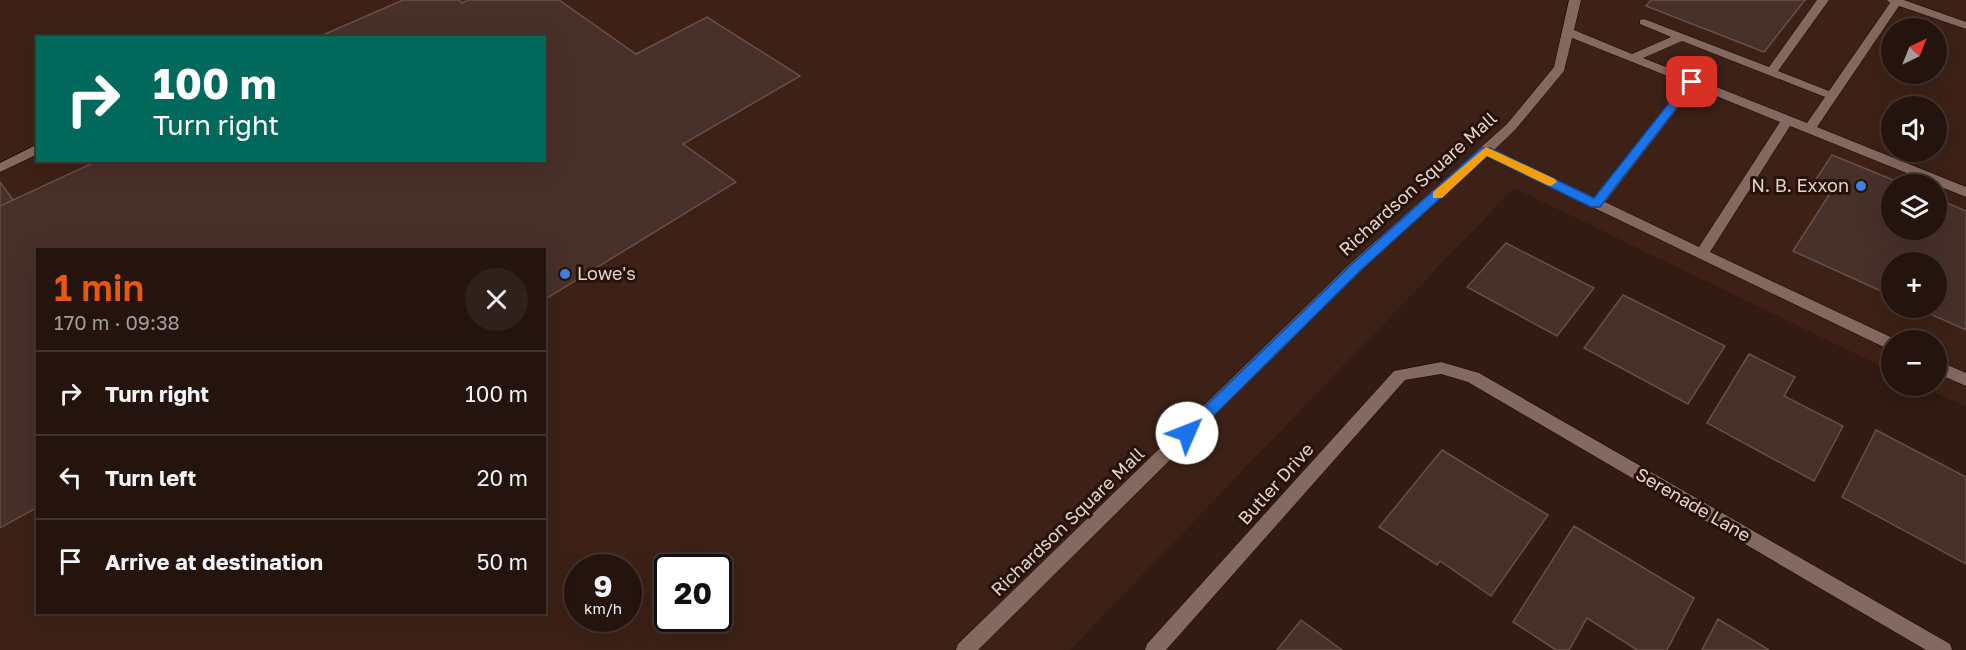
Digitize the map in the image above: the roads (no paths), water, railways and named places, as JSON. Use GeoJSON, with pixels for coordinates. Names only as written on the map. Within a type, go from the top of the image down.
{"type":"FeatureCollection","features":[{"type":"Feature","properties":{"kind":"street","name":"Richardson Square Mall"},"geometry":{"type":"LineString","coordinates":[[965,650],[1356,267],[1511,127],[1560,68],[1575,0]]}},
{"type":"Feature","properties":{"kind":"street"},"geometry":{"type":"LineString","coordinates":[[1771,72],[1823,0]]}},
{"type":"Feature","properties":{"kind":"street"},"geometry":{"type":"LineString","coordinates":[[1809,129],[1896,0],[1966,26]]}},
{"type":"Feature","properties":{"kind":"street"},"geometry":{"type":"LineString","coordinates":[[1644,22],[1832,96]]}},
{"type":"Feature","properties":{"kind":"street"},"geometry":{"type":"LineString","coordinates":[[1569,32],[1966,192]]}},
{"type":"Feature","properties":{"kind":"street"},"geometry":{"type":"LineString","coordinates":[[1632,58],[1681,36]]}},
{"type":"Feature","properties":{"kind":"street"},"geometry":{"type":"LineString","coordinates":[[1596,204],[1692,82]]}},
{"type":"Feature","properties":{"kind":"street"},"geometry":{"type":"LineString","coordinates":[[1701,254],[1788,120]]}},
{"type":"Feature","properties":{"kind":"street"},"geometry":{"type":"LineString","coordinates":[[0,168],[36,149]]}},
{"type":"Feature","properties":{"kind":"street"},"geometry":{"type":"LineString","coordinates":[[1486,151],[1881,340]]}},
{"type":"Feature","properties":{"kind":"street","name":"Butler Drive"},"geometry":{"type":"LineString","coordinates":[[1154,650],[1400,375],[1441,368]]}},
{"type":"Feature","properties":{"kind":"street","name":"Serenade Lane"},"geometry":{"type":"LineString","coordinates":[[1441,368],[1473,377],[1942,650]]}},
{"type":"Feature","properties":{"kind":"street"},"geometry":{"type":"LineString","coordinates":[[1947,371],[1966,380]]}},
{"type":"Feature","properties":{"kind":"place","name":"N. B. Exxon"},"geometry":{"type":"Point","coordinates":[1861,186]}},
{"type":"Feature","properties":{"kind":"place","name":"Lowe's"},"geometry":{"type":"Point","coordinates":[565,274]}}]}
